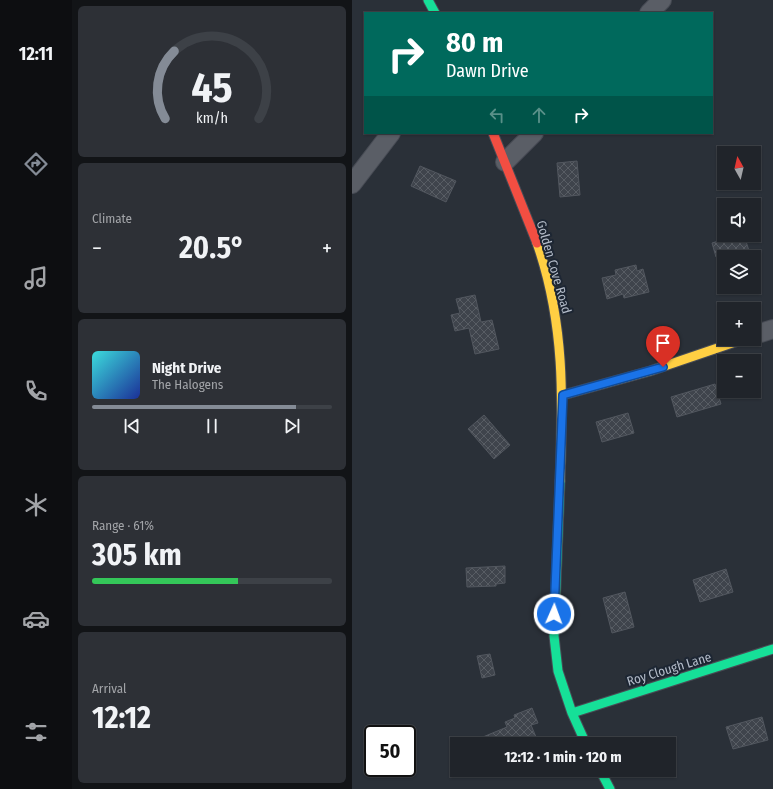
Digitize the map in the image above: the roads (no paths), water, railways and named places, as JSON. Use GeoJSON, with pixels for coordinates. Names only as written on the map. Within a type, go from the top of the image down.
{"type":"FeatureCollection","features":[{"type":"Feature","properties":{"kind":"main road"},"geometry":{"type":"LineString","coordinates":[[428,0],[434,12]]}},
{"type":"Feature","properties":{"kind":"main road","name":"Golden Cove Road"},"geometry":{"type":"LineString","coordinates":[[493,134],[533,234],[549,286],[556,318],[562,358],[563,395],[554,636],[558,671],[572,713],[583,737]]}},
{"type":"Feature","properties":{"kind":"main road"},"geometry":{"type":"LineString","coordinates":[[563,395],[650,371],[723,346]]}},
{"type":"Feature","properties":{"kind":"main road","name":"Roy Clough Lane"},"geometry":{"type":"LineString","coordinates":[[572,713],[773,649]]}},
{"type":"Feature","properties":{"kind":"main road"},"geometry":{"type":"LineString","coordinates":[[604,777],[610,789]]}},
{"type":"Feature","properties":{"kind":"street"},"geometry":{"type":"LineString","coordinates":[[650,12],[662,0]]}},
{"type":"Feature","properties":{"kind":"street"},"geometry":{"type":"LineString","coordinates":[[352,184],[390,134]]}},
{"type":"Feature","properties":{"kind":"street"},"geometry":{"type":"LineString","coordinates":[[505,162],[533,134]]}},
{"type":"Feature","properties":{"kind":"street"},"geometry":{"type":"LineString","coordinates":[[761,333],[773,329]]}}]}
